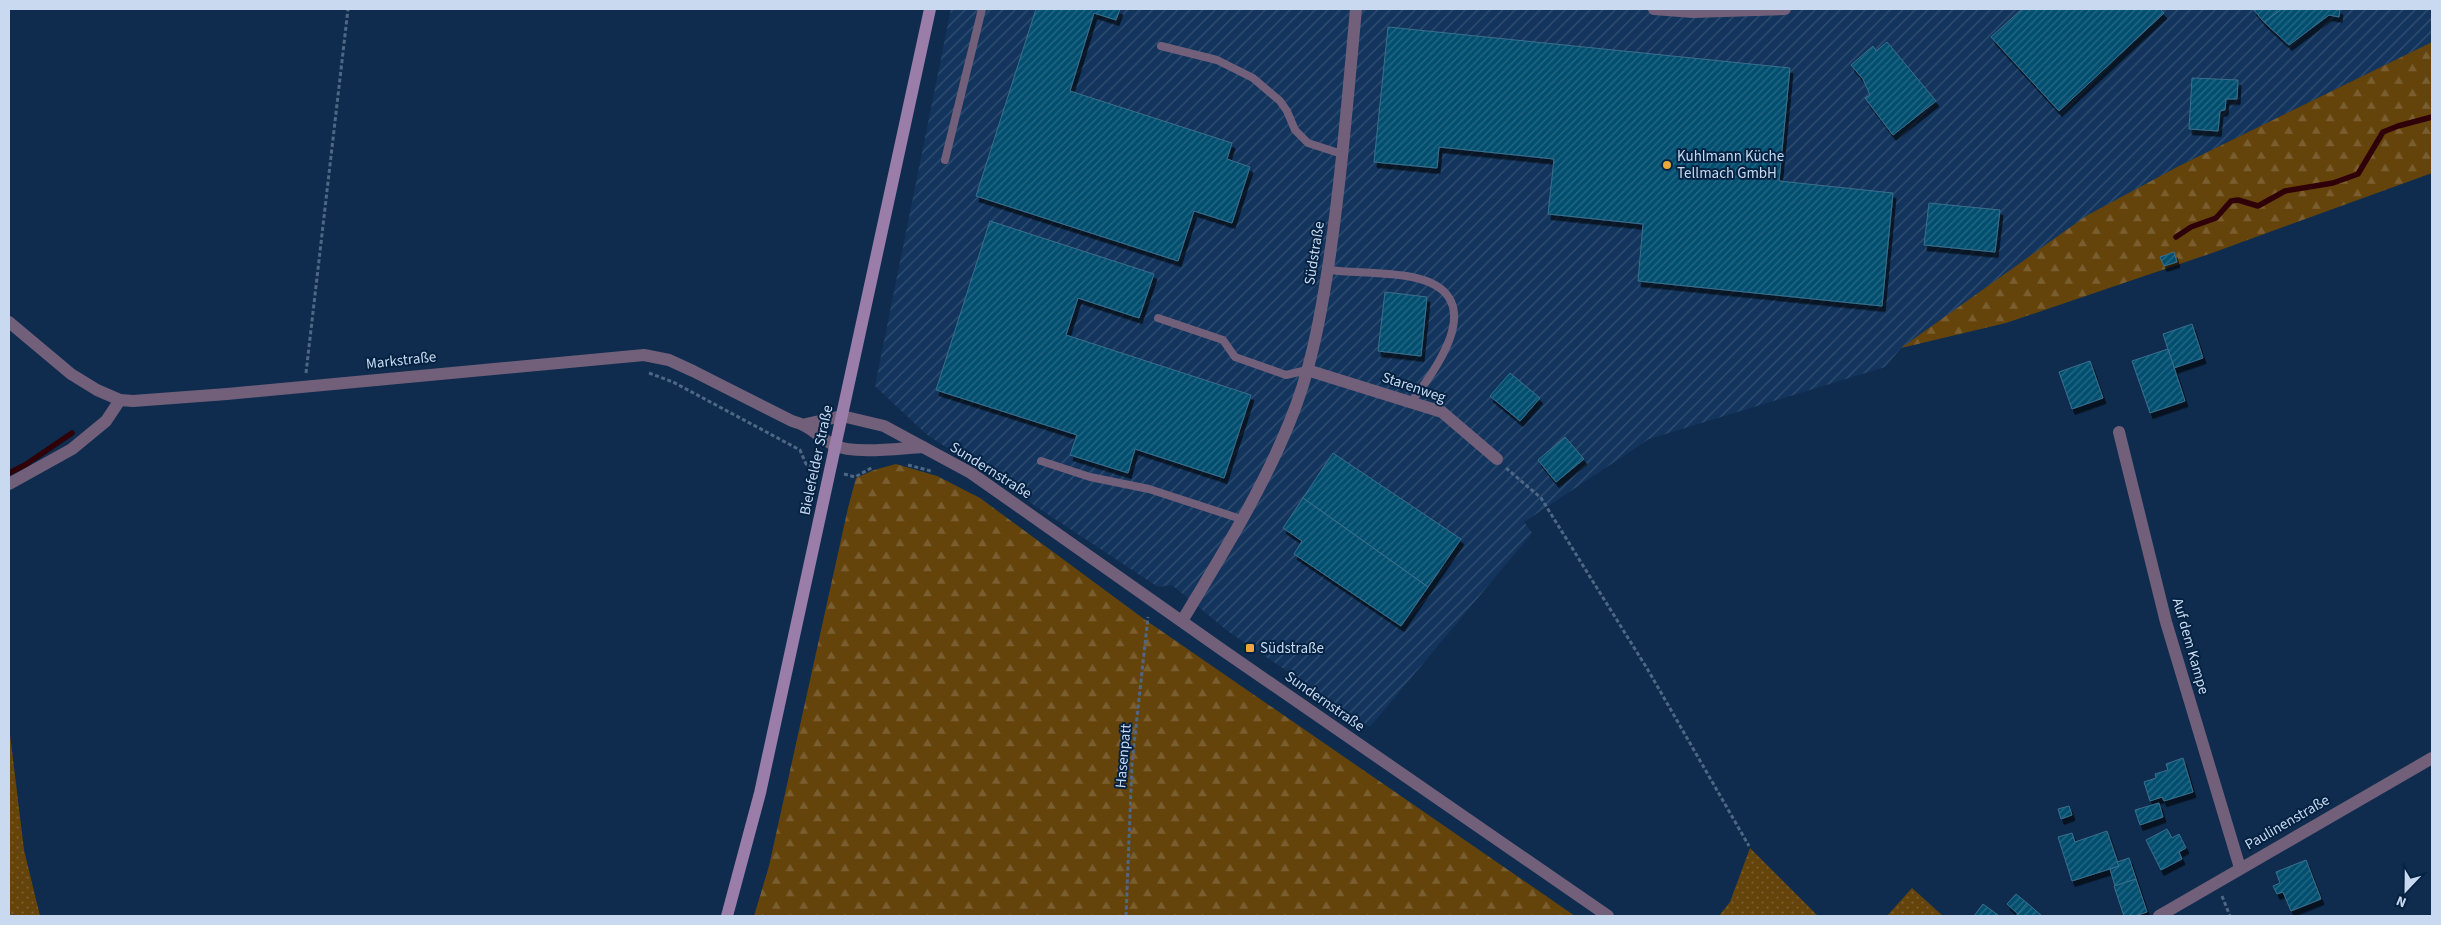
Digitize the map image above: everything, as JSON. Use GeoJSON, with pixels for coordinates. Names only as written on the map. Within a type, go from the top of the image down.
{"type":"FeatureCollection","features":[{"type":"Feature","properties":{"kind":"main road","name":"Bielefelder Straße"},"geometry":{"type":"LineString","coordinates":[[727,916],[760,793],[930,9]]}},
{"type":"Feature","properties":{"kind":"street","name":"Südstraße"},"geometry":{"type":"LineString","coordinates":[[1182,621],[1241,519],[1290,421],[1307,370],[1320,316],[1338,204],[1356,9]]}},
{"type":"Feature","properties":{"kind":"street"},"geometry":{"type":"LineString","coordinates":[[1654,9],[1694,12],[1786,9]]}},
{"type":"Feature","properties":{"kind":"street","name":"Markstraße"},"geometry":{"type":"LineString","coordinates":[[9,322],[71,374],[97,390],[120,400],[154,400],[644,354],[669,360],[792,421],[806,424],[835,446]]}},
{"type":"Feature","properties":{"kind":"street","name":"Starenweg"},"geometry":{"type":"LineString","coordinates":[[1307,370],[1442,412],[1496,459]]}},
{"type":"Feature","properties":{"kind":"street"},"geometry":{"type":"LineString","coordinates":[[9,484],[77,444],[106,421],[120,400]]}},
{"type":"Feature","properties":{"kind":"street"},"geometry":{"type":"LineString","coordinates":[[806,424],[842,416]]}},
{"type":"Feature","properties":{"kind":"street","name":"Sundernstraße"},"geometry":{"type":"LineString","coordinates":[[842,416],[884,426],[971,473],[1608,916]]}},
{"type":"Feature","properties":{"kind":"street","name":"Auf dem Kampe"},"geometry":{"type":"LineString","coordinates":[[2119,432],[2166,622],[2240,868]]}},
{"type":"Feature","properties":{"kind":"street"},"geometry":{"type":"LineString","coordinates":[[835,446],[865,450],[923,447]]}},
{"type":"Feature","properties":{"kind":"street","name":"Paulinenstraße"},"geometry":{"type":"LineString","coordinates":[[2159,916],[2432,758]]}},
{"type":"Feature","properties":{"kind":"lane"},"geometry":{"type":"LineString","coordinates":[[945,160],[982,9]]}},
{"type":"Feature","properties":{"kind":"lane"},"geometry":{"type":"LineString","coordinates":[[1161,46],[1217,60],[1252,78],[1280,101],[1287,111],[1295,130],[1308,144],[1342,154]]}},
{"type":"Feature","properties":{"kind":"lane"},"geometry":{"type":"LineString","coordinates":[[1328,270],[1412,278],[1436,287],[1449,298],[1455,312],[1453,331],[1442,358],[1410,402]]}},
{"type":"Feature","properties":{"kind":"lane"},"geometry":{"type":"LineString","coordinates":[[1158,318],[1223,340],[1235,357],[1286,375],[1307,370]]}},
{"type":"Feature","properties":{"kind":"lane"},"geometry":{"type":"LineString","coordinates":[[1041,461],[1090,477],[1149,489],[1241,519]]}},
{"type":"Feature","properties":{"kind":"path"},"geometry":{"type":"LineString","coordinates":[[304,386],[348,9]]}},
{"type":"Feature","properties":{"kind":"path"},"geometry":{"type":"LineString","coordinates":[[644,372],[673,382],[800,450],[806,464],[855,477],[872,467],[880,466]]}},
{"type":"Feature","properties":{"kind":"path"},"geometry":{"type":"LineString","coordinates":[[1496,459],[1541,498],[1648,670],[1749,846]]}},
{"type":"Feature","properties":{"kind":"path"},"geometry":{"type":"LineString","coordinates":[[906,464],[932,471]]}},
{"type":"Feature","properties":{"kind":"path","name":"Hasenpatt"},"geometry":{"type":"LineString","coordinates":[[1126,916],[1132,763],[1149,611],[1154,600]]}},
{"type":"Feature","properties":{"kind":"path"},"geometry":{"type":"LineString","coordinates":[[2217,882],[2230,916]]}},
{"type":"Feature","properties":{"kind":"shaded area"},"geometry":{"type":"Polygon","coordinates":[[[951,9],[2432,9],[2432,42],[2179,166],[1901,348],[1885,367],[1649,439],[1524,522],[1532,533],[1370,727],[1229,632],[1172,585],[1158,587],[926,434],[875,386],[951,9]]]}},
{"type":"Feature","properties":{"kind":"green space"},"geometry":{"type":"Polygon","coordinates":[[[2432,42],[2432,173],[2212,253],[2006,323],[1901,348],[2086,216],[2179,166],[2432,42]]]}},
{"type":"Feature","properties":{"kind":"green space"},"geometry":{"type":"Polygon","coordinates":[[[896,464],[937,476],[980,498],[1144,619],[1575,916],[754,916],[769,866],[856,478],[874,470],[896,464]]]}},
{"type":"Feature","properties":{"kind":"green space"},"geometry":{"type":"Polygon","coordinates":[[[9,726],[24,850],[40,916],[10,916],[9,911],[9,726]]]}},
{"type":"Feature","properties":{"kind":"green space"},"geometry":{"type":"Polygon","coordinates":[[[1750,848],[1818,916],[1719,916],[1730,902],[1750,848]]]}},
{"type":"Feature","properties":{"kind":"green space"},"geometry":{"type":"Polygon","coordinates":[[[1912,888],[1943,916],[1887,916],[1912,888]]]}},
{"type":"Feature","properties":{"kind":"building"},"geometry":{"type":"Polygon","coordinates":[[[1036,9],[1120,9],[1116,20],[1094,13],[1070,91],[1232,143],[1227,159],[1250,167],[1232,223],[1194,211],[1178,261],[976,196],[1036,9]]]}},
{"type":"Feature","properties":{"kind":"building"},"geometry":{"type":"Polygon","coordinates":[[[2022,9],[2160,9],[2164,13],[2059,111],[1991,37],[2022,9]]]}},
{"type":"Feature","properties":{"kind":"building"},"geometry":{"type":"Polygon","coordinates":[[[2253,9],[2282,9],[2264,22],[2253,9]]]}},
{"type":"Feature","properties":{"kind":"building"},"geometry":{"type":"Polygon","coordinates":[[[2282,9],[2340,9],[2339,17],[2329,15],[2289,45],[2264,22],[2282,9]]]}},
{"type":"Feature","properties":{"kind":"building","name":"Kuhlmann Küche Tellmach GmbH"},"geometry":{"type":"Polygon","coordinates":[[[1388,27],[1790,68],[1779,181],[1893,193],[1882,306],[1638,281],[1643,224],[1548,214],[1554,159],[1439,147],[1437,168],[1374,162],[1388,27]]]}},
{"type":"Feature","properties":{"kind":"building"},"geometry":{"type":"Polygon","coordinates":[[[1887,42],[1936,101],[1893,135],[1865,98],[1870,95],[1863,79],[1851,65],[1873,46],[1876,51],[1887,42]]]}},
{"type":"Feature","properties":{"kind":"building"},"geometry":{"type":"Polygon","coordinates":[[[2192,78],[2238,80],[2237,99],[2226,99],[2225,110],[2220,111],[2218,131],[2189,129],[2192,78]]]}},
{"type":"Feature","properties":{"kind":"building"},"geometry":{"type":"Polygon","coordinates":[[[1929,203],[2000,210],[1995,252],[1924,245],[1929,203]]]}},
{"type":"Feature","properties":{"kind":"building"},"geometry":{"type":"Polygon","coordinates":[[[990,221],[1154,274],[1139,318],[1078,298],[1066,335],[1251,395],[1224,478],[1135,449],[1128,473],[1070,455],[1077,435],[936,390],[990,221]]]}},
{"type":"Feature","properties":{"kind":"building"},"geometry":{"type":"Polygon","coordinates":[[[2174,252],[2177,262],[2164,266],[2160,257],[2174,252]]]}},
{"type":"Feature","properties":{"kind":"building"},"geometry":{"type":"Polygon","coordinates":[[[1385,292],[1427,297],[1421,356],[1378,351],[1385,292]]]}},
{"type":"Feature","properties":{"kind":"building"},"geometry":{"type":"Polygon","coordinates":[[[2192,324],[2203,358],[2174,368],[2163,334],[2192,324]]]}},
{"type":"Feature","properties":{"kind":"building"},"geometry":{"type":"Polygon","coordinates":[[[2168,349],[2185,401],[2150,413],[2132,361],[2168,349]]]}},
{"type":"Feature","properties":{"kind":"building"},"geometry":{"type":"Polygon","coordinates":[[[2090,361],[2103,398],[2072,409],[2059,372],[2090,361]]]}},
{"type":"Feature","properties":{"kind":"building"},"geometry":{"type":"Polygon","coordinates":[[[1510,373],[1540,398],[1520,421],[1490,396],[1510,373]]]}},
{"type":"Feature","properties":{"kind":"building"},"geometry":{"type":"Polygon","coordinates":[[[1565,437],[1584,459],[1556,482],[1538,460],[1565,437]]]}},
{"type":"Feature","properties":{"kind":"building"},"geometry":{"type":"Polygon","coordinates":[[[1333,453],[1461,539],[1428,587],[1303,498],[1333,453]]]}},
{"type":"Feature","properties":{"kind":"building"},"geometry":{"type":"Polygon","coordinates":[[[1303,498],[1428,587],[1401,626],[1294,554],[1302,541],[1283,528],[1303,498]]]}},
{"type":"Feature","properties":{"kind":"building"},"geometry":{"type":"Polygon","coordinates":[[[2183,758],[2193,792],[2164,801],[2162,797],[2150,801],[2144,782],[2156,778],[2155,774],[2168,770],[2166,764],[2183,758]]]}},
{"type":"Feature","properties":{"kind":"building"},"geometry":{"type":"Polygon","coordinates":[[[2159,803],[2163,817],[2140,825],[2135,810],[2159,803]]]}},
{"type":"Feature","properties":{"kind":"building"},"geometry":{"type":"Polygon","coordinates":[[[2069,806],[2072,815],[2061,819],[2058,809],[2069,806]]]}},
{"type":"Feature","properties":{"kind":"building"},"geometry":{"type":"Polygon","coordinates":[[[2167,829],[2172,838],[2179,834],[2186,848],[2179,852],[2182,859],[2161,870],[2146,840],[2167,829]]]}},
{"type":"Feature","properties":{"kind":"building"},"geometry":{"type":"Polygon","coordinates":[[[2107,831],[2119,866],[2072,881],[2058,837],[2072,833],[2075,842],[2107,831]]]}},
{"type":"Feature","properties":{"kind":"building"},"geometry":{"type":"Polygon","coordinates":[[[2129,858],[2136,879],[2115,886],[2110,869],[2119,866],[2117,862],[2129,858]]]}},
{"type":"Feature","properties":{"kind":"building"},"geometry":{"type":"Polygon","coordinates":[[[2306,860],[2321,899],[2291,911],[2283,892],[2277,894],[2273,886],[2280,883],[2276,872],[2306,860]]]}},
{"type":"Feature","properties":{"kind":"building"},"geometry":{"type":"Polygon","coordinates":[[[2136,879],[2147,912],[2135,916],[2124,916],[2114,886],[2136,879]]]}},
{"type":"Feature","properties":{"kind":"building"},"geometry":{"type":"Polygon","coordinates":[[[2016,894],[2027,903],[2018,914],[2007,904],[2016,894]]]}},
{"type":"Feature","properties":{"kind":"building"},"geometry":{"type":"Polygon","coordinates":[[[2027,903],[2042,916],[2016,916],[2027,903]]]}},
{"type":"Feature","properties":{"kind":"building"},"geometry":{"type":"Polygon","coordinates":[[[1983,904],[1998,915],[1974,916],[1983,904]]]}},
{"type":"Feature","properties":{"kind":"waterway"},"geometry":{"type":"LineString","coordinates":[[2176,237],[2191,227],[2216,218],[2231,201],[2238,200],[2258,206],[2285,191],[2333,183],[2358,174],[2383,132],[2432,117]]}},
{"type":"Feature","properties":{"kind":"waterway"},"geometry":{"type":"LineString","coordinates":[[9,473],[25,465],[72,433]]}},
{"type":"Feature","properties":{"kind":"place","name":"Kuhlmann Küche Tellmach GmbH"},"geometry":{"type":"Point","coordinates":[1667,165]}},
{"type":"Feature","properties":{"kind":"place","name":"Südstraße"},"geometry":{"type":"Point","coordinates":[1250,648]}}]}
